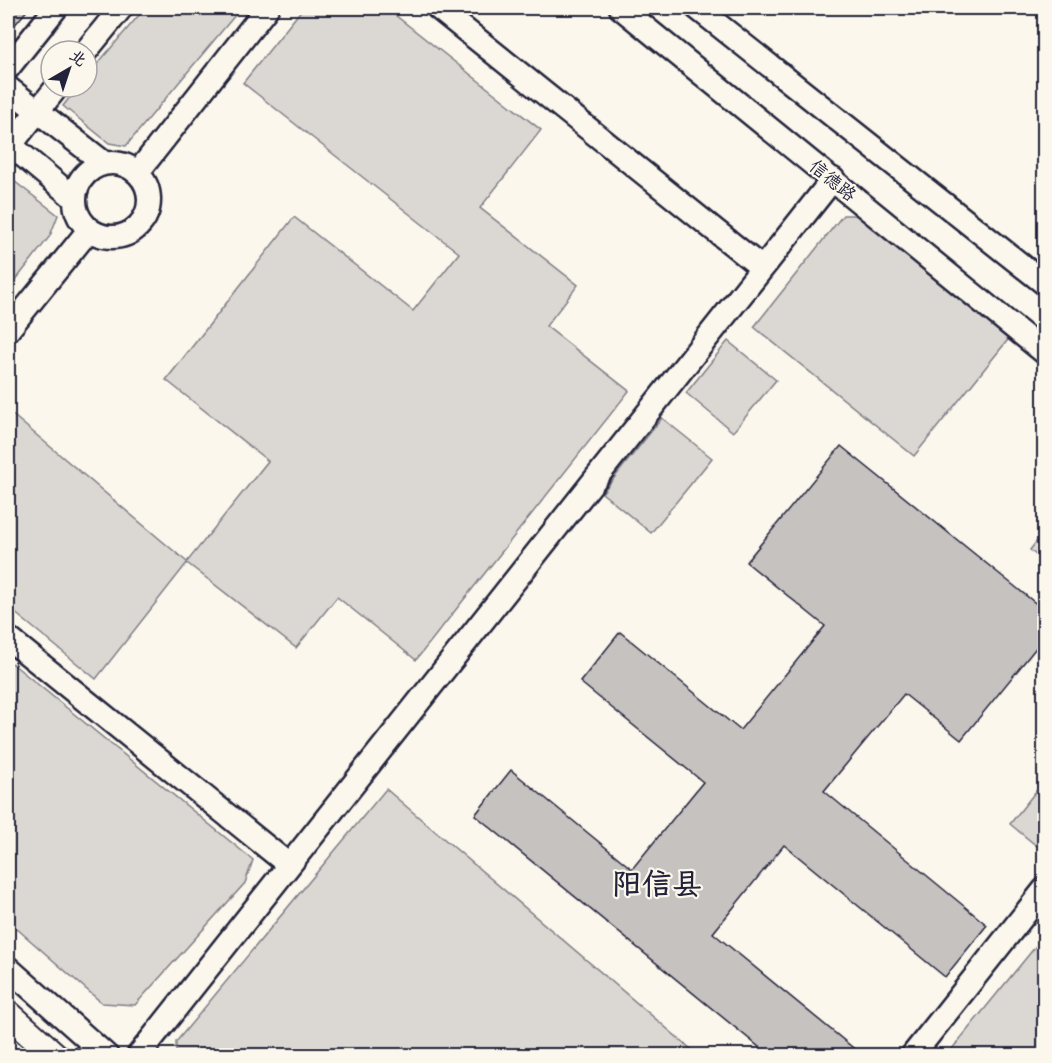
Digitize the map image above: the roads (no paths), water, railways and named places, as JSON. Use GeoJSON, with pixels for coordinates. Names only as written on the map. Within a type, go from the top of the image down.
{"type":"FeatureCollection","features":[{"type":"Feature","properties":{"kind":"main road"},"geometry":{"type":"LineString","coordinates":[[8,1014],[55,1056]]}},
{"type":"Feature","properties":{"kind":"street"},"geometry":{"type":"LineString","coordinates":[[8,68],[56,8]]}},
{"type":"Feature","properties":{"kind":"street"},"geometry":{"type":"LineString","coordinates":[[96,39],[121,8]]}},
{"type":"Feature","properties":{"kind":"street"},"geometry":{"type":"LineString","coordinates":[[138,172],[267,8]]}},
{"type":"Feature","properties":{"kind":"street"},"geometry":{"type":"LineString","coordinates":[[438,8],[762,268]]}},
{"type":"Feature","properties":{"kind":"street","name":"信德路"},"geometry":{"type":"LineString","coordinates":[[621,8],[1044,352]]}},
{"type":"Feature","properties":{"kind":"street"},"geometry":{"type":"LineString","coordinates":[[697,8],[1044,283]]}},
{"type":"Feature","properties":{"kind":"street"},"geometry":{"type":"LineString","coordinates":[[8,88],[104,163]]}},
{"type":"Feature","properties":{"kind":"street"},"geometry":{"type":"LineString","coordinates":[[47,99],[8,145],[74,198]]}},
{"type":"Feature","properties":{"kind":"street"},"geometry":{"type":"LineString","coordinates":[[116,162],[138,172],[146,182],[150,195],[144,219],[136,229],[125,235],[100,235],[89,230],[81,221],[74,198],[83,175],[92,167],[104,163],[116,162]]}},
{"type":"Feature","properties":{"kind":"street"},"geometry":{"type":"LineString","coordinates":[[138,1056],[833,179]]}},
{"type":"Feature","properties":{"kind":"street"},"geometry":{"type":"LineString","coordinates":[[8,330],[89,230]]}},
{"type":"Feature","properties":{"kind":"street"},"geometry":{"type":"LineString","coordinates":[[8,638],[289,865]]}},
{"type":"Feature","properties":{"kind":"street"},"geometry":{"type":"LineString","coordinates":[[912,1056],[1044,890]]}},
{"type":"Feature","properties":{"kind":"street"},"geometry":{"type":"LineString","coordinates":[[8,968],[107,1056]]}},
{"type":"Feature","properties":{"kind":"district","name":"阳信县"},"geometry":{"type":"Point","coordinates":[657,883]}}]}
